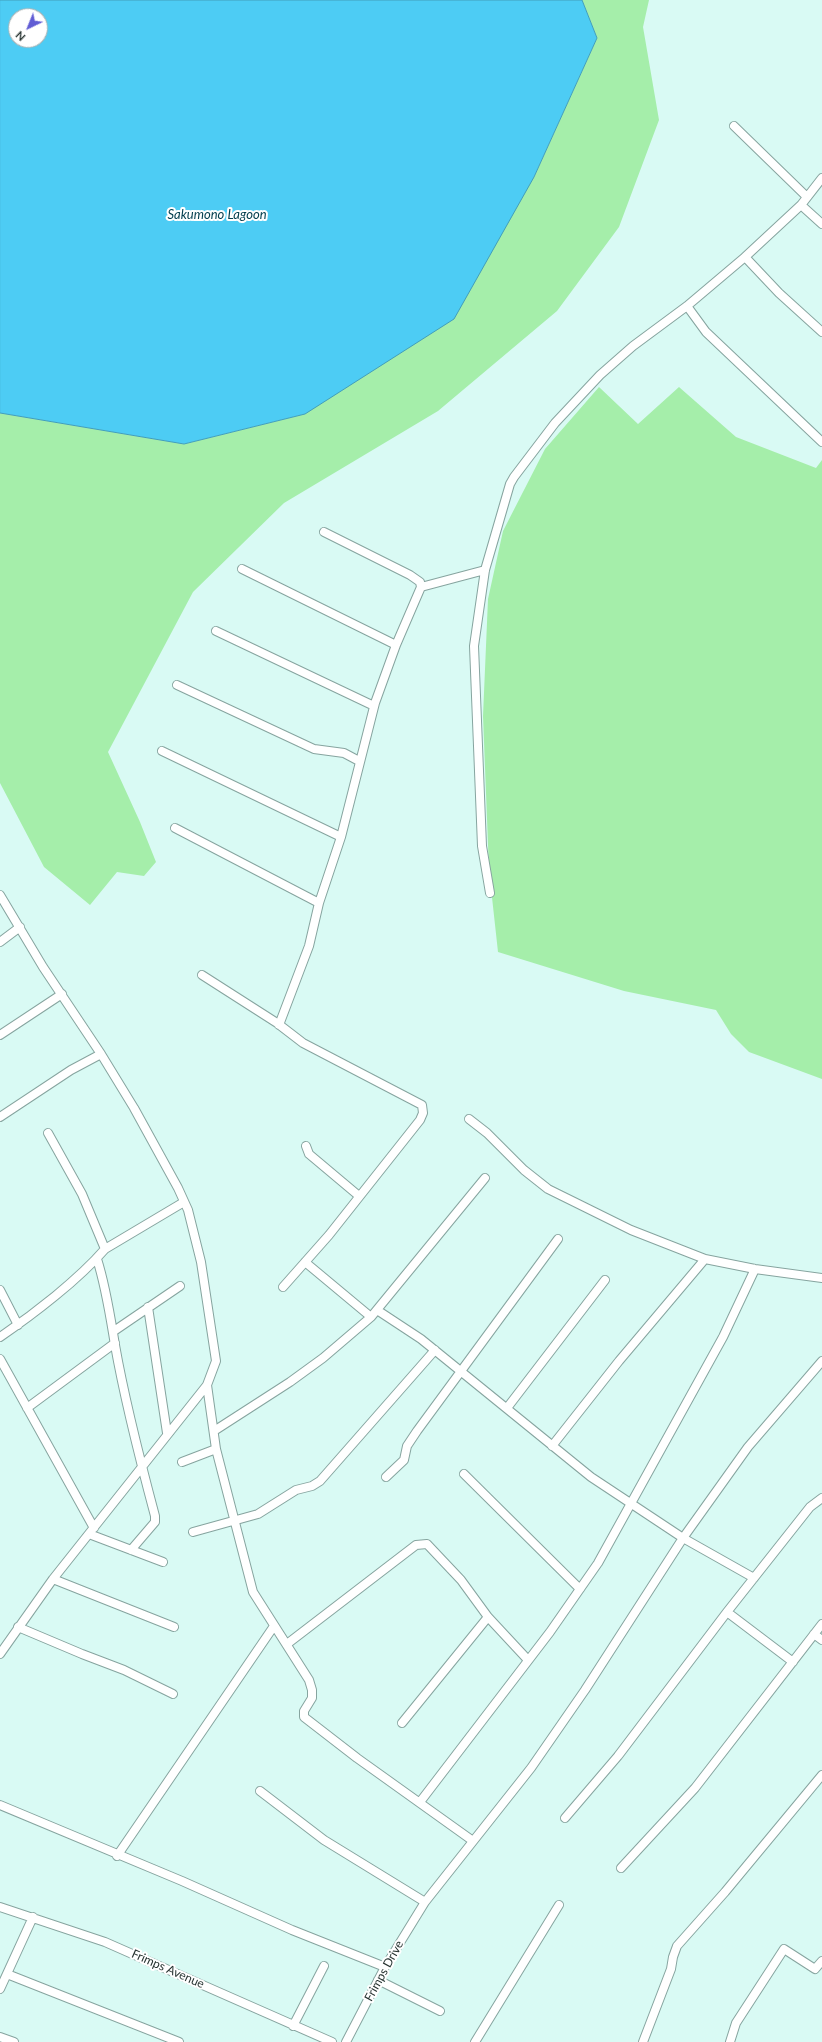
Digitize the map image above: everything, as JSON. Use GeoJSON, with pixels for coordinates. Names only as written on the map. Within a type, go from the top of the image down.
{"type":"FeatureCollection","features":[{"type":"Feature","properties":{"kind":"street"},"geometry":{"type":"LineString","coordinates":[[734,126],[807,197]]}},
{"type":"Feature","properties":{"kind":"street"},"geometry":{"type":"LineString","coordinates":[[490,893],[482,846],[474,646],[485,570],[514,477],[555,423],[600,375],[633,346],[688,306],[745,257],[801,205],[822,178]]}},
{"type":"Feature","properties":{"kind":"street"},"geometry":{"type":"LineString","coordinates":[[801,205],[822,224]]}},
{"type":"Feature","properties":{"kind":"street"},"geometry":{"type":"LineString","coordinates":[[745,257],[779,293],[822,332]]}},
{"type":"Feature","properties":{"kind":"street"},"geometry":{"type":"LineString","coordinates":[[688,306],[706,332],[822,442]]}},
{"type":"Feature","properties":{"kind":"street"},"geometry":{"type":"LineString","coordinates":[[279,1025],[309,946],[320,903],[341,837],[374,706],[396,645],[421,588],[420,582],[410,575],[324,532]]}},
{"type":"Feature","properties":{"kind":"street"},"geometry":{"type":"LineString","coordinates":[[242,570],[396,645]]}},
{"type":"Feature","properties":{"kind":"street"},"geometry":{"type":"LineString","coordinates":[[421,588],[485,570]]}},
{"type":"Feature","properties":{"kind":"street"},"geometry":{"type":"LineString","coordinates":[[216,631],[374,706]]}},
{"type":"Feature","properties":{"kind":"street"},"geometry":{"type":"LineString","coordinates":[[177,685],[314,749],[344,753],[359,761]]}},
{"type":"Feature","properties":{"kind":"street"},"geometry":{"type":"LineString","coordinates":[[162,751],[341,837]]}},
{"type":"Feature","properties":{"kind":"street"},"geometry":{"type":"LineString","coordinates":[[175,828],[320,903]]}},
{"type":"Feature","properties":{"kind":"street"},"geometry":{"type":"LineString","coordinates":[[0,895],[101,1054],[158,1152],[184,1202],[201,1262],[216,1361],[207,1385],[54,1579],[0,1654]]}},
{"type":"Feature","properties":{"kind":"street"},"geometry":{"type":"LineString","coordinates":[[0,942],[20,928]]}},
{"type":"Feature","properties":{"kind":"street"},"geometry":{"type":"LineString","coordinates":[[202,975],[279,1025],[303,1043],[422,1105],[423,1112],[420,1120],[283,1287]]}},
{"type":"Feature","properties":{"kind":"street"},"geometry":{"type":"LineString","coordinates":[[0,1035],[62,994]]}},
{"type":"Feature","properties":{"kind":"street"},"geometry":{"type":"LineString","coordinates":[[0,1117],[71,1070],[101,1054]]}},
{"type":"Feature","properties":{"kind":"street"},"geometry":{"type":"LineString","coordinates":[[469,1119],[487,1133],[524,1170],[548,1189],[631,1230],[705,1258],[754,1269],[822,1278]]}},
{"type":"Feature","properties":{"kind":"street"},"geometry":{"type":"LineString","coordinates":[[48,1133],[82,1194],[105,1249]]}},
{"type":"Feature","properties":{"kind":"street"},"geometry":{"type":"LineString","coordinates":[[306,1146],[309,1154],[359,1196]]}},
{"type":"Feature","properties":{"kind":"street"},"geometry":{"type":"LineString","coordinates":[[214,1431],[290,1382],[323,1358],[371,1317],[485,1178]]}},
{"type":"Feature","properties":{"kind":"street"},"geometry":{"type":"LineString","coordinates":[[0,1337],[18,1325],[97,1259],[105,1249],[184,1202]]}},
{"type":"Feature","properties":{"kind":"street"},"geometry":{"type":"LineString","coordinates":[[386,1477],[404,1460],[407,1446],[558,1239]]}},
{"type":"Feature","properties":{"kind":"street"},"geometry":{"type":"LineString","coordinates":[[552,1446],[619,1361],[705,1258]]}},
{"type":"Feature","properties":{"kind":"street"},"geometry":{"type":"LineString","coordinates":[[97,1259],[103,1278],[115,1343],[142,1467],[155,1516],[155,1522],[131,1550]]}},
{"type":"Feature","properties":{"kind":"street"},"geometry":{"type":"LineString","coordinates":[[305,1262],[371,1317]]}},
{"type":"Feature","properties":{"kind":"street"},"geometry":{"type":"LineString","coordinates":[[420,1802],[528,1660],[598,1563],[723,1337],[754,1269]]}},
{"type":"Feature","properties":{"kind":"street"},"geometry":{"type":"LineString","coordinates":[[508,1408],[604,1280]]}},
{"type":"Feature","properties":{"kind":"street"},"geometry":{"type":"LineString","coordinates":[[114,1332],[180,1286]]}},
{"type":"Feature","properties":{"kind":"street"},"geometry":{"type":"LineString","coordinates":[[0,1290],[18,1325]]}},
{"type":"Feature","properties":{"kind":"street"},"geometry":{"type":"LineString","coordinates":[[148,1307],[168,1433]]}},
{"type":"Feature","properties":{"kind":"street"},"geometry":{"type":"LineString","coordinates":[[377,1310],[422,1339],[591,1477],[683,1538],[754,1578]]}},
{"type":"Feature","properties":{"kind":"street"},"geometry":{"type":"LineString","coordinates":[[27,1408],[115,1343]]}},
{"type":"Feature","properties":{"kind":"street"},"geometry":{"type":"LineString","coordinates":[[193,1532],[258,1514],[296,1490],[312,1486],[320,1481],[435,1350]]}},
{"type":"Feature","properties":{"kind":"street"},"geometry":{"type":"LineString","coordinates":[[0,1359],[92,1531],[131,1550],[163,1562]]}},
{"type":"Feature","properties":{"kind":"street","name":"Frimps Drive"},"geometry":{"type":"LineString","coordinates":[[346,2042],[385,1967],[425,1902],[531,1768],[585,1690],[683,1538],[748,1447],[821,1364]]}},
{"type":"Feature","properties":{"kind":"street"},"geometry":{"type":"LineString","coordinates":[[207,1385],[216,1449],[253,1592],[306,1673],[312,1690],[312,1698],[304,1711],[306,1719],[357,1758],[473,1841]]}},
{"type":"Feature","properties":{"kind":"street"},"geometry":{"type":"LineString","coordinates":[[182,1462],[216,1449]]}},
{"type":"Feature","properties":{"kind":"street"},"geometry":{"type":"LineString","coordinates":[[464,1474],[580,1589]]}},
{"type":"Feature","properties":{"kind":"street"},"geometry":{"type":"LineString","coordinates":[[565,1818],[623,1750],[727,1612],[810,1507],[822,1498]]}},
{"type":"Feature","properties":{"kind":"street"},"geometry":{"type":"LineString","coordinates":[[287,1644],[416,1545],[427,1544],[432,1547],[461,1580],[488,1617],[528,1660]]}},
{"type":"Feature","properties":{"kind":"street"},"geometry":{"type":"LineString","coordinates":[[54,1579],[174,1627]]}},
{"type":"Feature","properties":{"kind":"street"},"geometry":{"type":"LineString","coordinates":[[727,1612],[793,1662]]}},
{"type":"Feature","properties":{"kind":"street"},"geometry":{"type":"LineString","coordinates":[[402,1722],[488,1617]]}},
{"type":"Feature","properties":{"kind":"street"},"geometry":{"type":"LineString","coordinates":[[622,1868],[695,1788],[822,1624]]}},
{"type":"Feature","properties":{"kind":"street"},"geometry":{"type":"LineString","coordinates":[[118,1856],[274,1626]]}},
{"type":"Feature","properties":{"kind":"street"},"geometry":{"type":"LineString","coordinates":[[18,1627],[124,1670],[173,1694]]}},
{"type":"Feature","properties":{"kind":"street"},"geometry":{"type":"LineString","coordinates":[[814,1634],[822,1640]]}},
{"type":"Feature","properties":{"kind":"street"},"geometry":{"type":"LineString","coordinates":[[643,2042],[671,1969],[673,1957],[678,1946],[822,1775]]}},
{"type":"Feature","properties":{"kind":"street"},"geometry":{"type":"LineString","coordinates":[[260,1791],[324,1840],[425,1902]]}},
{"type":"Feature","properties":{"kind":"street"},"geometry":{"type":"LineString","coordinates":[[0,1805],[118,1856],[182,1881],[292,1930],[385,1967]]}},
{"type":"Feature","properties":{"kind":"street"},"geometry":{"type":"LineString","coordinates":[[475,2042],[559,1905]]}},
{"type":"Feature","properties":{"kind":"street","name":"Frimps Avenue"},"geometry":{"type":"LineString","coordinates":[[0,1907],[105,1942],[332,2042]]}},
{"type":"Feature","properties":{"kind":"street"},"geometry":{"type":"LineString","coordinates":[[0,1989],[32,1917]]}},
{"type":"Feature","properties":{"kind":"street"},"geometry":{"type":"LineString","coordinates":[[730,2042],[736,2023],[784,1949],[815,1969],[822,1962]]}},
{"type":"Feature","properties":{"kind":"street"},"geometry":{"type":"LineString","coordinates":[[294,2026],[324,1966]]}},
{"type":"Feature","properties":{"kind":"street"},"geometry":{"type":"LineString","coordinates":[[7,1974],[179,2042]]}},
{"type":"Feature","properties":{"kind":"street"},"geometry":{"type":"LineString","coordinates":[[378,1980],[440,2011]]}},
{"type":"Feature","properties":{"kind":"street"},"geometry":{"type":"LineString","coordinates":[[0,2037],[14,2042]]}},
{"type":"Feature","properties":{"kind":"green space"},"geometry":{"type":"Polygon","coordinates":[[[582,0],[649,0],[643,27],[659,120],[619,227],[557,311],[438,411],[284,503],[193,592],[108,752],[140,822],[156,862],[144,876],[117,872],[90,905],[44,867],[0,783],[0,413],[184,444],[305,414],[534,177],[597,38],[582,0]]]}},
{"type":"Feature","properties":{"kind":"green space"},"geometry":{"type":"Polygon","coordinates":[[[599,387],[638,424],[679,387],[736,437],[816,468],[822,460],[822,1079],[749,1052],[731,1034],[716,1010],[624,991],[498,952],[489,870],[483,716],[488,599],[503,531],[545,449],[599,387]]]}},
{"type":"Feature","properties":{"kind":"water","name":"Sakumono Lagoon"},"geometry":{"type":"Polygon","coordinates":[[[0,0],[582,0],[597,38],[534,177],[454,319],[305,414],[184,444],[0,413],[0,0]]]}}]}
